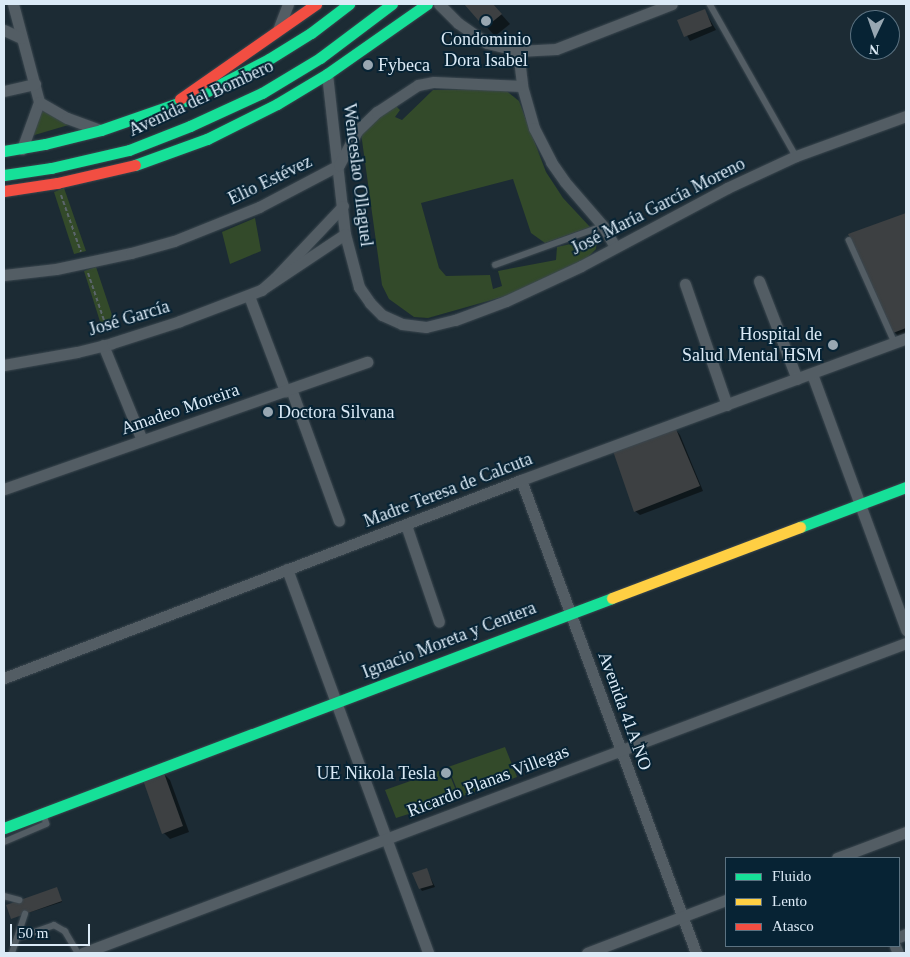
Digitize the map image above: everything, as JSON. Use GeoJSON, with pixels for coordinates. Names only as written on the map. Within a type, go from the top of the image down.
{"type":"FeatureCollection","features":[{"type":"Feature","properties":{"kind":"main road","name":"Avenida del Bombero"},"geometry":{"type":"LineString","coordinates":[[163,110],[316,4]]}},
{"type":"Feature","properties":{"kind":"main road","name":"Avenida del Bombero"},"geometry":{"type":"LineString","coordinates":[[4,151],[22,149],[101,130],[163,110],[231,81],[269,60],[311,33],[349,4]]}},
{"type":"Feature","properties":{"kind":"main road","name":"Avenida del Bombero"},"geometry":{"type":"LineString","coordinates":[[4,191],[57,183],[134,166],[207,138],[277,104],[327,74],[427,4]]}},
{"type":"Feature","properties":{"kind":"main road","name":"Avenida del Bombero"},"geometry":{"type":"LineString","coordinates":[[4,175],[51,168],[129,150],[190,126],[262,93],[320,58],[388,6]]}},
{"type":"Feature","properties":{"kind":"main road","name":"Ignacio Moreta y Centera"},"geometry":{"type":"LineString","coordinates":[[4,828],[906,487]]}},
{"type":"Feature","properties":{"kind":"street"},"geometry":{"type":"LineString","coordinates":[[13,4],[39,102],[22,149]]}},
{"type":"Feature","properties":{"kind":"street"},"geometry":{"type":"LineString","coordinates":[[276,33],[288,4]]}},
{"type":"Feature","properties":{"kind":"street"},"geometry":{"type":"LineString","coordinates":[[439,4],[458,23],[487,43],[518,51],[556,49],[672,4]]}},
{"type":"Feature","properties":{"kind":"street"},"geometry":{"type":"LineString","coordinates":[[4,30],[22,38]]}},
{"type":"Feature","properties":{"kind":"street"},"geometry":{"type":"LineString","coordinates":[[518,51],[522,86],[534,128],[551,162],[565,182],[603,226],[615,247]]}},
{"type":"Feature","properties":{"kind":"street","name":"Wenceslao Ollaguel"},"geometry":{"type":"LineString","coordinates":[[327,74],[339,165],[345,234],[359,287],[370,303],[382,315],[402,324],[426,327]]}},
{"type":"Feature","properties":{"kind":"street","name":"Elio Estévez"},"geometry":{"type":"LineString","coordinates":[[4,275],[56,269],[131,253],[174,241],[259,207],[339,165],[357,131],[377,112],[418,85],[434,82],[522,86]]}},
{"type":"Feature","properties":{"kind":"street"},"geometry":{"type":"LineString","coordinates":[[4,91],[35,84]]}},
{"type":"Feature","properties":{"kind":"street"},"geometry":{"type":"LineString","coordinates":[[39,102],[67,118],[101,130]]}},
{"type":"Feature","properties":{"kind":"street","name":"José María García Moreno"},"geometry":{"type":"LineString","coordinates":[[426,327],[455,320],[506,301],[581,266],[727,188],[796,156],[906,116]]}},
{"type":"Feature","properties":{"kind":"street","name":"José García"},"geometry":{"type":"LineString","coordinates":[[261,290],[275,278],[343,206]]}},
{"type":"Feature","properties":{"kind":"street","name":"José García"},"geometry":{"type":"LineString","coordinates":[[4,365],[104,345],[180,321],[249,296],[345,234]]}},
{"type":"Feature","properties":{"kind":"street"},"geometry":{"type":"LineString","coordinates":[[759,281],[797,379]]}},
{"type":"Feature","properties":{"kind":"street"},"geometry":{"type":"LineString","coordinates":[[685,284],[727,405]]}},
{"type":"Feature","properties":{"kind":"street"},"geometry":{"type":"LineString","coordinates":[[249,296],[339,520]]}},
{"type":"Feature","properties":{"kind":"street","name":"Madre Teresa de Calcuta"},"geometry":{"type":"LineString","coordinates":[[4,678],[521,480],[906,338]]}},
{"type":"Feature","properties":{"kind":"street"},"geometry":{"type":"LineString","coordinates":[[104,345],[142,440]]}},
{"type":"Feature","properties":{"kind":"street","name":"Amadeo Moreira"},"geometry":{"type":"LineString","coordinates":[[4,488],[367,362]]}},
{"type":"Feature","properties":{"kind":"street"},"geometry":{"type":"LineString","coordinates":[[812,374],[906,630]]}},
{"type":"Feature","properties":{"kind":"street","name":"Avenida 41A NO"},"geometry":{"type":"LineString","coordinates":[[521,480],[696,953]]}},
{"type":"Feature","properties":{"kind":"street"},"geometry":{"type":"LineString","coordinates":[[406,525],[439,622]]}},
{"type":"Feature","properties":{"kind":"street"},"geometry":{"type":"LineString","coordinates":[[287,570],[428,953]]}},
{"type":"Feature","properties":{"kind":"street","name":"Ricardo Planas Villegas"},"geometry":{"type":"LineString","coordinates":[[83,953],[906,643]]}},
{"type":"Feature","properties":{"kind":"street"},"geometry":{"type":"LineString","coordinates":[[840,857],[906,832]]}},
{"type":"Feature","properties":{"kind":"street"},"geometry":{"type":"LineString","coordinates":[[587,953],[725,900]]}},
{"type":"Feature","properties":{"kind":"lane"},"geometry":{"type":"LineString","coordinates":[[710,4],[796,156]]}},
{"type":"Feature","properties":{"kind":"lane"},"geometry":{"type":"LineString","coordinates":[[495,265],[603,226]]}},
{"type":"Feature","properties":{"kind":"lane"},"geometry":{"type":"LineString","coordinates":[[849,240],[895,342]]}},
{"type":"Feature","properties":{"kind":"lane"},"geometry":{"type":"LineString","coordinates":[[4,842],[46,824],[46,818],[43,813]]}},
{"type":"Feature","properties":{"kind":"lane"},"geometry":{"type":"LineString","coordinates":[[4,896],[20,900]]}},
{"type":"Feature","properties":{"kind":"lane"},"geometry":{"type":"LineString","coordinates":[[12,953],[25,914]]}},
{"type":"Feature","properties":{"kind":"lane"},"geometry":{"type":"LineString","coordinates":[[17,938],[54,925],[64,931],[78,953]]}},
{"type":"Feature","properties":{"kind":"green space"},"geometry":{"type":"Polygon","coordinates":[[[504,89],[519,101],[546,172],[563,198],[590,227],[545,243],[531,233],[513,179],[421,203],[439,268],[446,276],[490,275],[493,289],[502,286],[498,271],[556,260],[557,247],[597,238],[596,249],[585,260],[513,294],[428,318],[414,317],[389,299],[382,285],[361,133],[380,114],[395,105],[400,110],[395,117],[402,120],[433,90],[504,89]]]}},
{"type":"Feature","properties":{"kind":"green space"},"geometry":{"type":"Polygon","coordinates":[[[42,100],[82,121],[21,139],[42,100]]]}},
{"type":"Feature","properties":{"kind":"green space"},"geometry":{"type":"Polygon","coordinates":[[[64,188],[86,251],[74,254],[54,192],[64,188]]]}},
{"type":"Feature","properties":{"kind":"green space"},"geometry":{"type":"Polygon","coordinates":[[[255,218],[261,251],[230,264],[222,232],[255,218]]]}},
{"type":"Feature","properties":{"kind":"green space"},"geometry":{"type":"Polygon","coordinates":[[[96,267],[116,327],[103,331],[84,271],[96,267]]]}},
{"type":"Feature","properties":{"kind":"green space"},"geometry":{"type":"Polygon","coordinates":[[[505,747],[517,777],[460,797],[448,767],[505,747]]]}},
{"type":"Feature","properties":{"kind":"green space"},"geometry":{"type":"Polygon","coordinates":[[[447,768],[459,798],[396,818],[385,790],[447,768]]]}},
{"type":"Feature","properties":{"kind":"building","name":"Condominio Dora Isabel"},"geometry":{"type":"Polygon","coordinates":[[[464,4],[493,4],[502,14],[485,28],[464,4]]]}},
{"type":"Feature","properties":{"kind":"building"},"geometry":{"type":"Polygon","coordinates":[[[705,9],[712,26],[684,37],[677,20],[705,9]]]}},
{"type":"Feature","properties":{"kind":"building"},"geometry":{"type":"Polygon","coordinates":[[[906,213],[906,328],[893,333],[848,234],[906,213]]]}},
{"type":"Feature","properties":{"kind":"building"},"geometry":{"type":"Polygon","coordinates":[[[676,429],[700,486],[634,512],[613,451],[676,429]]]}},
{"type":"Feature","properties":{"kind":"building"},"geometry":{"type":"Polygon","coordinates":[[[164,773],[183,826],[162,834],[143,780],[164,773]]]}},
{"type":"Feature","properties":{"kind":"building"},"geometry":{"type":"Polygon","coordinates":[[[427,868],[433,885],[419,889],[412,873],[427,868]]]}},
{"type":"Feature","properties":{"kind":"building"},"geometry":{"type":"Polygon","coordinates":[[[57,887],[62,901],[11,919],[6,905],[57,887]]]}},
{"type":"Feature","properties":{"kind":"traffic: fast"},"geometry":{"type":"LineString","coordinates":[[4,151],[45,144],[101,130],[196,97],[269,59],[311,33],[349,4]]}},
{"type":"Feature","properties":{"kind":"traffic: fast"},"geometry":{"type":"LineString","coordinates":[[4,175],[51,168],[129,150],[190,126],[262,93],[320,58],[392,4]]}},
{"type":"Feature","properties":{"kind":"traffic: fast"},"geometry":{"type":"LineString","coordinates":[[135,165],[207,139],[277,104],[327,74],[427,4]]}},
{"type":"Feature","properties":{"kind":"traffic: fast"},"geometry":{"type":"LineString","coordinates":[[800,527],[906,487]]}},
{"type":"Feature","properties":{"kind":"traffic: fast"},"geometry":{"type":"LineString","coordinates":[[4,828],[612,598]]}},
{"type":"Feature","properties":{"kind":"traffic: slow"},"geometry":{"type":"LineString","coordinates":[[612,598],[800,527]]}},
{"type":"Feature","properties":{"kind":"traffic: jam"},"geometry":{"type":"LineString","coordinates":[[180,99],[316,4]]}},
{"type":"Feature","properties":{"kind":"traffic: jam"},"geometry":{"type":"LineString","coordinates":[[4,191],[57,183],[135,165]]}},
{"type":"Feature","properties":{"kind":"place","name":"Condominio Dora Isabel"},"geometry":{"type":"Point","coordinates":[486,21]}},
{"type":"Feature","properties":{"kind":"place","name":"Fybeca"},"geometry":{"type":"Point","coordinates":[368,65]}},
{"type":"Feature","properties":{"kind":"place","name":"Hospital de Salud Mental HSM"},"geometry":{"type":"Point","coordinates":[833,345]}},
{"type":"Feature","properties":{"kind":"place","name":"Doctora Silvana"},"geometry":{"type":"Point","coordinates":[268,412]}},
{"type":"Feature","properties":{"kind":"place","name":"UE Nikola Tesla"},"geometry":{"type":"Point","coordinates":[446,773]}}]}
